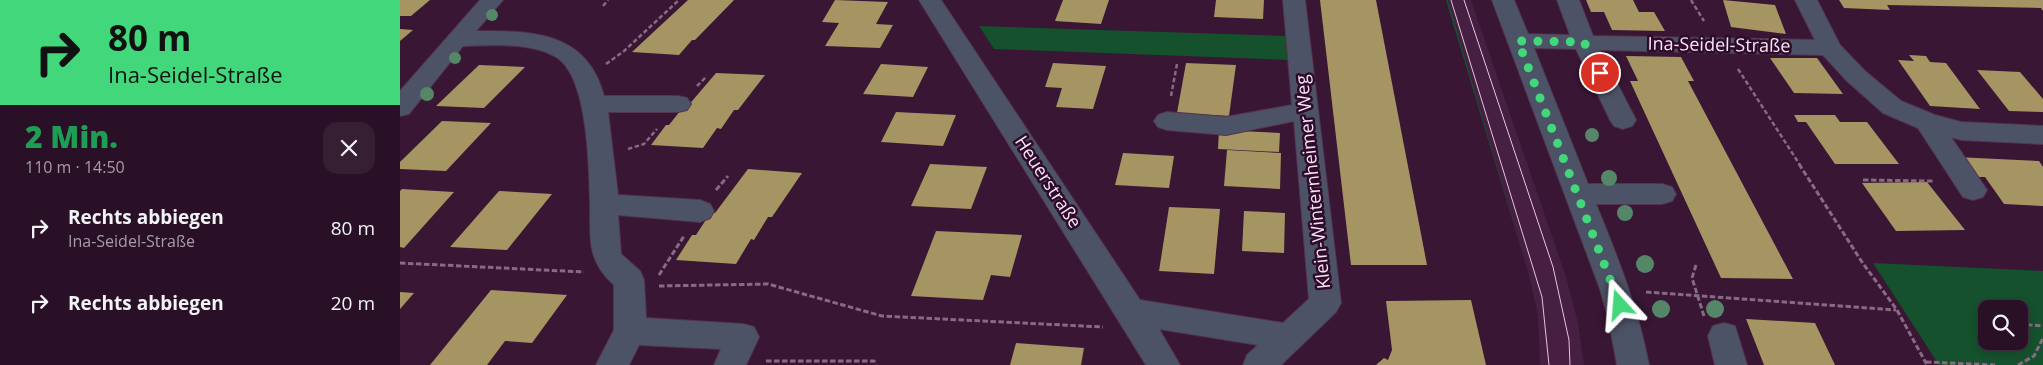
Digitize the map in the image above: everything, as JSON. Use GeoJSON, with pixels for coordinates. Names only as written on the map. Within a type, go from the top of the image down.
{"type":"FeatureCollection","features":[{"type":"Feature","properties":{"kind":"street"},"geometry":{"type":"LineString","coordinates":[[400,108],[456,39],[492,0]]}},
{"type":"Feature","properties":{"kind":"street","name":"Heuerstraße"},"geometry":{"type":"LineString","coordinates":[[930,0],[1122,320],[1164,365]]}},
{"type":"Feature","properties":{"kind":"street","name":"Klein-Winternheimer Weg"},"geometry":{"type":"LineString","coordinates":[[1259,365],[1325,303],[1294,0]]}},
{"type":"Feature","properties":{"kind":"street"},"geometry":{"type":"LineString","coordinates":[[1503,0],[1615,289],[1625,322],[1633,365]]}},
{"type":"Feature","properties":{"kind":"street"},"geometry":{"type":"LineString","coordinates":[[1568,0],[1584,42],[1623,120]]}},
{"type":"Feature","properties":{"kind":"street"},"geometry":{"type":"LineString","coordinates":[[1806,0],[1830,48],[1856,76],[1892,107],[1927,122],[1961,131],[2043,135]]}},
{"type":"Feature","properties":{"kind":"street"},"geometry":{"type":"LineString","coordinates":[[456,39],[508,38],[559,49],[577,61],[585,79],[592,104],[602,157],[607,258],[629,280],[630,331],[612,365]]}},
{"type":"Feature","properties":{"kind":"street","name":"Ina-Seidel-Straße"},"geometry":{"type":"LineString","coordinates":[[1518,41],[1722,44],[1830,48]]}},
{"type":"Feature","properties":{"kind":"street"},"geometry":{"type":"LineString","coordinates":[[592,104],[678,104]]}},
{"type":"Feature","properties":{"kind":"street"},"geometry":{"type":"LineString","coordinates":[[1167,121],[1226,126],[1305,110]]}},
{"type":"Feature","properties":{"kind":"street"},"geometry":{"type":"LineString","coordinates":[[1927,122],[1969,186]]}},
{"type":"Feature","properties":{"kind":"street"},"geometry":{"type":"LineString","coordinates":[[1577,194],[1662,194]]}},
{"type":"Feature","properties":{"kind":"street"},"geometry":{"type":"LineString","coordinates":[[604,204],[700,211]]}},
{"type":"Feature","properties":{"kind":"street"},"geometry":{"type":"LineString","coordinates":[[1122,320],[1288,337]]}},
{"type":"Feature","properties":{"kind":"street"},"geometry":{"type":"LineString","coordinates":[[630,331],[743,337],[731,363]]}},
{"type":"Feature","properties":{"kind":"path"},"geometry":{"type":"LineString","coordinates":[[603,6],[608,0]]}},
{"type":"Feature","properties":{"kind":"path"},"geometry":{"type":"LineString","coordinates":[[585,79],[624,52],[679,0]]}},
{"type":"Feature","properties":{"kind":"path"},"geometry":{"type":"LineString","coordinates":[[1691,0],[1722,44],[1862,262],[1897,310],[1927,364],[1995,365]]}},
{"type":"Feature","properties":{"kind":"path"},"geometry":{"type":"LineString","coordinates":[[1167,121],[1177,64]]}},
{"type":"Feature","properties":{"kind":"path"},"geometry":{"type":"LineString","coordinates":[[1863,180],[1969,186]]}},
{"type":"Feature","properties":{"kind":"path"},"geometry":{"type":"LineString","coordinates":[[400,264],[589,272]]}},
{"type":"Feature","properties":{"kind":"path"},"geometry":{"type":"LineString","coordinates":[[1696,265],[1692,278],[1702,315],[1728,351]]}},
{"type":"Feature","properties":{"kind":"path"},"geometry":{"type":"LineString","coordinates":[[666,286],[768,284],[882,316],[1122,320]]}},
{"type":"Feature","properties":{"kind":"path"},"geometry":{"type":"LineString","coordinates":[[1641,291],[1897,310]]}},
{"type":"Feature","properties":{"kind":"path"},"geometry":{"type":"LineString","coordinates":[[2028,325],[2043,326]]}},
{"type":"Feature","properties":{"kind":"path"},"geometry":{"type":"LineString","coordinates":[[2018,365],[2034,356],[2043,338]]}},
{"type":"Feature","properties":{"kind":"path"},"geometry":{"type":"LineString","coordinates":[[731,363],[874,361],[876,365]]}},
{"type":"Feature","properties":{"kind":"shaded area"},"geometry":{"type":"Polygon","coordinates":[[[1448,0],[1471,0],[1566,277],[1578,323],[1584,365],[1540,365],[1538,315],[1529,275],[1448,0]]]}},
{"type":"Feature","properties":{"kind":"green space"},"geometry":{"type":"Polygon","coordinates":[[[1446,0],[1448,0],[1529,275],[1446,0]]]}},
{"type":"Feature","properties":{"kind":"green space"},"geometry":{"type":"Polygon","coordinates":[[[979,26],[1287,36],[1289,60],[994,49],[979,26]]]}},
{"type":"Feature","properties":{"kind":"green space"},"geometry":{"type":"Polygon","coordinates":[[[1873,263],[2043,271],[2043,365],[1939,365],[1873,263]]]}},
{"type":"Feature","properties":{"kind":"building"},"geometry":{"type":"Polygon","coordinates":[[[400,0],[430,0],[411,16],[400,16],[400,0]]]}},
{"type":"Feature","properties":{"kind":"building"},"geometry":{"type":"Polygon","coordinates":[[[688,0],[734,0],[679,55],[632,52],[688,0]]]}},
{"type":"Feature","properties":{"kind":"building"},"geometry":{"type":"Polygon","coordinates":[[[835,0],[888,2],[876,24],[893,25],[880,48],[825,46],[839,23],[822,22],[835,0]]]}},
{"type":"Feature","properties":{"kind":"building"},"geometry":{"type":"Polygon","coordinates":[[[1063,0],[1109,0],[1101,24],[1055,21],[1063,0]]]}},
{"type":"Feature","properties":{"kind":"building"},"geometry":{"type":"Polygon","coordinates":[[[1216,0],[1264,0],[1263,19],[1214,17],[1216,0]]]}},
{"type":"Feature","properties":{"kind":"building"},"geometry":{"type":"Polygon","coordinates":[[[1320,0],[1376,0],[1427,265],[1351,265],[1320,0]]]}},
{"type":"Feature","properties":{"kind":"building"},"geometry":{"type":"Polygon","coordinates":[[[1586,0],[1633,0],[1639,12],[1654,12],[1665,31],[1612,30],[1604,12],[1591,12],[1586,0]]]}},
{"type":"Feature","properties":{"kind":"building"},"geometry":{"type":"Polygon","coordinates":[[[1723,0],[1775,5],[1786,34],[1731,27],[1723,0]]]}},
{"type":"Feature","properties":{"kind":"building"},"geometry":{"type":"Polygon","coordinates":[[[1839,0],[2043,0],[2043,11],[2041,8],[1887,5],[1890,10],[1844,8],[1839,0]]]}},
{"type":"Feature","properties":{"kind":"building"},"geometry":{"type":"Polygon","coordinates":[[[400,29],[413,30],[400,41],[400,29]]]}},
{"type":"Feature","properties":{"kind":"building"},"geometry":{"type":"Polygon","coordinates":[[[1909,55],[1926,56],[1930,62],[1946,63],[1980,109],[1930,106],[1898,60],[1914,61],[1909,55]]]}},
{"type":"Feature","properties":{"kind":"building"},"geometry":{"type":"Polygon","coordinates":[[[1626,56],[1681,57],[1694,81],[1688,81],[1793,279],[1721,278],[1630,81],[1638,81],[1626,56]]]}},
{"type":"Feature","properties":{"kind":"building"},"geometry":{"type":"Polygon","coordinates":[[[1770,58],[1817,58],[1843,94],[1794,93],[1770,58]]]}},
{"type":"Feature","properties":{"kind":"building"},"geometry":{"type":"Polygon","coordinates":[[[1053,63],[1106,66],[1093,109],[1056,107],[1062,88],[1045,87],[1053,63]]]}},
{"type":"Feature","properties":{"kind":"building"},"geometry":{"type":"Polygon","coordinates":[[[1186,63],[1236,65],[1229,116],[1177,113],[1186,63]]]}},
{"type":"Feature","properties":{"kind":"building"},"geometry":{"type":"Polygon","coordinates":[[[881,64],[928,67],[913,97],[863,94],[881,64]]]}},
{"type":"Feature","properties":{"kind":"building"},"geometry":{"type":"Polygon","coordinates":[[[479,65],[525,67],[484,108],[436,106],[479,65]]]}},
{"type":"Feature","properties":{"kind":"building"},"geometry":{"type":"Polygon","coordinates":[[[1977,70],[2020,72],[2043,99],[2043,112],[2009,111],[1977,70]]]}},
{"type":"Feature","properties":{"kind":"building"},"geometry":{"type":"Polygon","coordinates":[[[716,73],[765,75],[738,110],[734,110],[721,129],[717,128],[703,148],[651,145],[666,125],[669,125],[684,106],[687,107],[716,73]]]}},
{"type":"Feature","properties":{"kind":"building"},"geometry":{"type":"Polygon","coordinates":[[[896,112],[956,115],[943,146],[881,142],[896,112]]]}},
{"type":"Feature","properties":{"kind":"building"},"geometry":{"type":"Polygon","coordinates":[[[1794,115],[1835,115],[1840,122],[1867,122],[1899,164],[1835,164],[1806,122],[1798,122],[1794,115]]]}},
{"type":"Feature","properties":{"kind":"building"},"geometry":{"type":"Polygon","coordinates":[[[442,121],[491,123],[446,171],[400,169],[400,162],[442,121]]]}},
{"type":"Feature","properties":{"kind":"building"},"geometry":{"type":"Polygon","coordinates":[[[1219,130],[1280,133],[1279,152],[1218,149],[1219,130]]]}},
{"type":"Feature","properties":{"kind":"building"},"geometry":{"type":"Polygon","coordinates":[[[1227,150],[1281,153],[1280,189],[1224,186],[1227,150]]]}},
{"type":"Feature","properties":{"kind":"building"},"geometry":{"type":"Polygon","coordinates":[[[1123,153],[1174,156],[1169,188],[1115,185],[1123,153]]]}},
{"type":"Feature","properties":{"kind":"building"},"geometry":{"type":"Polygon","coordinates":[[[1956,157],[2039,161],[2043,167],[2043,206],[2004,204],[1985,177],[1970,177],[1956,157]]]}},
{"type":"Feature","properties":{"kind":"building"},"geometry":{"type":"Polygon","coordinates":[[[930,164],[987,167],[971,209],[911,206],[930,164]]]}},
{"type":"Feature","properties":{"kind":"building"},"geometry":{"type":"Polygon","coordinates":[[[748,169],[802,173],[772,217],[768,217],[754,240],[751,239],[736,264],[676,260],[692,235],[696,235],[711,212],[715,213],[748,169]]]}},
{"type":"Feature","properties":{"kind":"building"},"geometry":{"type":"Polygon","coordinates":[[[1927,182],[1965,230],[1896,231],[1862,183],[1927,182]]]}},
{"type":"Feature","properties":{"kind":"building"},"geometry":{"type":"Polygon","coordinates":[[[402,189],[454,192],[404,248],[400,247],[400,191],[402,189]]]}},
{"type":"Feature","properties":{"kind":"building"},"geometry":{"type":"Polygon","coordinates":[[[499,191],[552,194],[507,250],[450,247],[499,191]]]}},
{"type":"Feature","properties":{"kind":"building"},"geometry":{"type":"Polygon","coordinates":[[[1169,207],[1220,209],[1214,274],[1159,271],[1169,207]]]}},
{"type":"Feature","properties":{"kind":"building"},"geometry":{"type":"Polygon","coordinates":[[[1244,211],[1285,213],[1284,253],[1242,251],[1244,211]]]}},
{"type":"Feature","properties":{"kind":"building"},"geometry":{"type":"Polygon","coordinates":[[[936,231],[1022,235],[1010,277],[991,275],[983,300],[911,296],[936,231]]]}},
{"type":"Feature","properties":{"kind":"building"},"geometry":{"type":"Polygon","coordinates":[[[491,290],[567,295],[532,343],[505,341],[487,365],[430,365],[491,290]]]}},
{"type":"Feature","properties":{"kind":"building"},"geometry":{"type":"Polygon","coordinates":[[[400,292],[414,293],[400,309],[400,292]]]}},
{"type":"Feature","properties":{"kind":"building"},"geometry":{"type":"Polygon","coordinates":[[[1471,300],[1486,365],[1376,365],[1384,358],[1388,360],[1392,350],[1386,301],[1471,300]]]}},
{"type":"Feature","properties":{"kind":"building"},"geometry":{"type":"Polygon","coordinates":[[[1746,319],[1815,323],[1835,365],[1764,365],[1746,319]]]}},
{"type":"Feature","properties":{"kind":"building"},"geometry":{"type":"Polygon","coordinates":[[[1016,343],[1084,348],[1081,365],[1010,365],[1016,343]]]}},
{"type":"Feature","properties":{"kind":"tram line"},"geometry":{"type":"LineString","coordinates":[[1451,0],[1542,297],[1549,365]]}},
{"type":"Feature","properties":{"kind":"tram line"},"geometry":{"type":"LineString","coordinates":[[1464,0],[1553,267],[1569,340],[1570,365]]}},
{"type":"Feature","properties":{"kind":"route"},"geometry":{"type":"LineString","coordinates":[[1600,73],[1584,42],[1518,41],[1620,305]]}}]}
